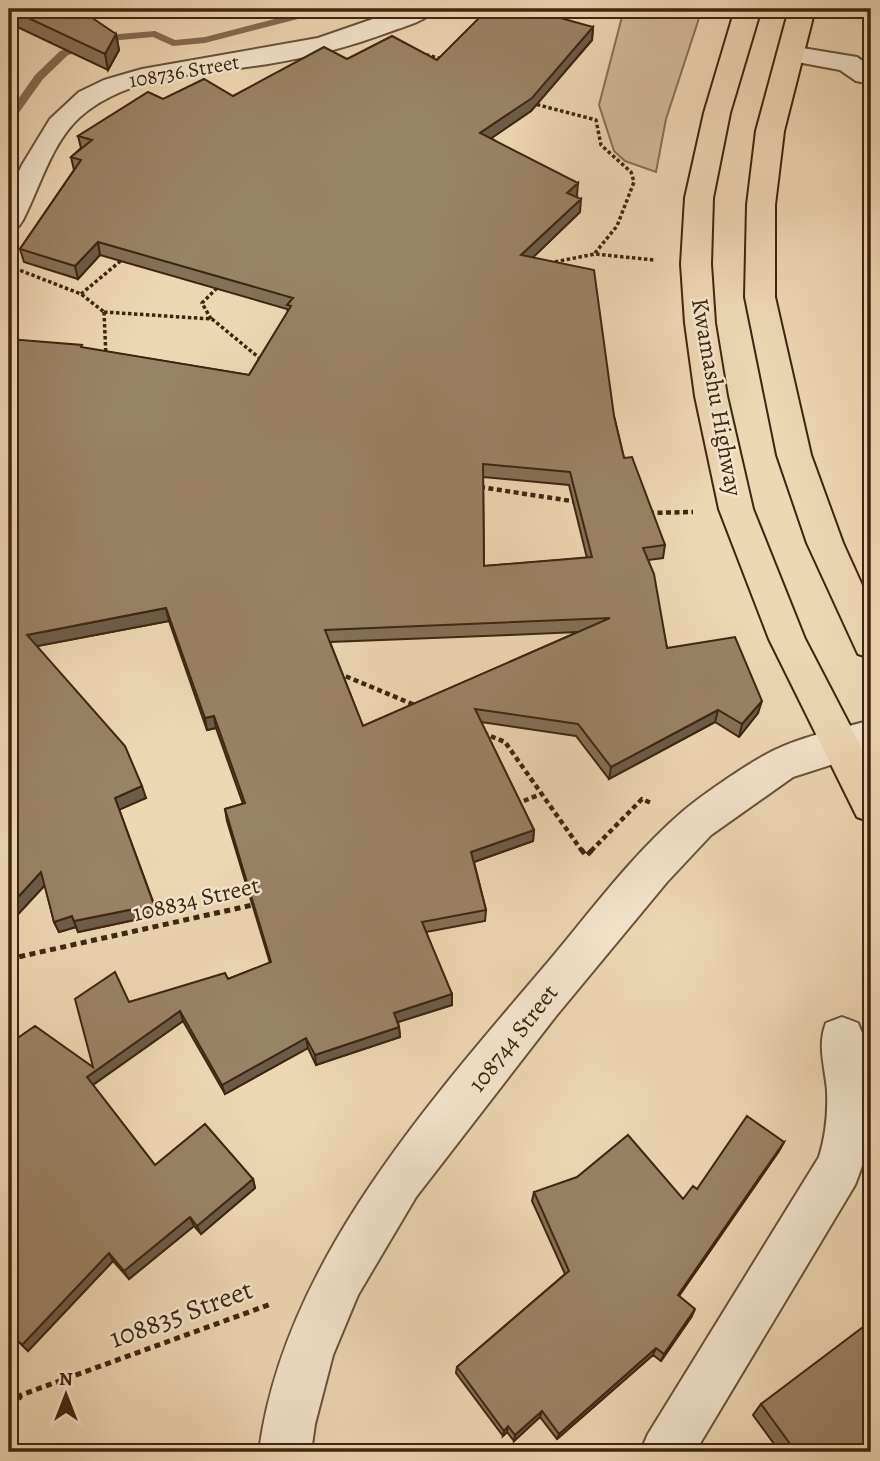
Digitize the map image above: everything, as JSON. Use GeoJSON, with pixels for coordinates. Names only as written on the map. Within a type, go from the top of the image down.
{"type":"FeatureCollection","features":[{"type":"Feature","properties":{"kind":"main road","name":"Kwamashu Highway"},"geometry":{"type":"LineString","coordinates":[[748,9],[717,113],[699,198],[696,264],[711,396],[736,509],[787,639],[856,740],[871,805]]}},
{"type":"Feature","properties":{"kind":"main road"},"geometry":{"type":"LineString","coordinates":[[802,9],[770,131],[762,192],[760,297],[794,455],[825,543],[871,644]]}},
{"type":"Feature","properties":{"kind":"street","name":"108736 Street"},"geometry":{"type":"LineString","coordinates":[[9,220],[55,129],[70,112],[115,83],[293,52],[374,30],[422,9]]}},
{"type":"Feature","properties":{"kind":"street"},"geometry":{"type":"LineString","coordinates":[[790,54],[848,63],[871,76]]}},
{"type":"Feature","properties":{"kind":"street","name":"108744 Street"},"geometry":{"type":"LineString","coordinates":[[285,1452],[289,1424],[308,1353],[341,1278],[399,1181],[430,1140],[652,869],[697,823],[779,766],[856,740]]}},
{"type":"Feature","properties":{"kind":"street"},"geometry":{"type":"LineString","coordinates":[[666,1452],[838,1169],[849,1140],[852,1109],[842,1038]]}},
{"type":"Feature","properties":{"kind":"path"},"geometry":{"type":"LineString","coordinates":[[374,30],[395,46],[441,58],[452,65]]}},
{"type":"Feature","properties":{"kind":"path"},"geometry":{"type":"LineString","coordinates":[[529,103],[596,120],[601,145],[631,172],[634,182],[617,226],[595,254]]}},
{"type":"Feature","properties":{"kind":"path"},"geometry":{"type":"LineString","coordinates":[[81,294],[132,251]]}},
{"type":"Feature","properties":{"kind":"path"},"geometry":{"type":"LineString","coordinates":[[547,263],[595,254],[696,264]]}},
{"type":"Feature","properties":{"kind":"path"},"geometry":{"type":"LineString","coordinates":[[9,266],[81,294],[104,312],[212,319]]}},
{"type":"Feature","properties":{"kind":"path"},"geometry":{"type":"LineString","coordinates":[[221,284],[202,303],[212,319],[266,363]]}},
{"type":"Feature","properties":{"kind":"path"},"geometry":{"type":"LineString","coordinates":[[104,312],[106,363]]}},
{"type":"Feature","properties":{"kind":"path"},"geometry":{"type":"LineString","coordinates":[[468,485],[589,503]]}},
{"type":"Feature","properties":{"kind":"path"},"geometry":{"type":"LineString","coordinates":[[642,512],[656,514],[736,509]]}},
{"type":"Feature","properties":{"kind":"path"},"geometry":{"type":"LineString","coordinates":[[331,670],[418,706]]}},
{"type":"Feature","properties":{"kind":"path"},"geometry":{"type":"LineString","coordinates":[[480,732],[505,742],[586,856],[642,799],[697,823]]}},
{"type":"Feature","properties":{"kind":"path"},"geometry":{"type":"LineString","coordinates":[[503,809],[541,794]]}},
{"type":"Feature","properties":{"kind":"path","name":"108834 Street"},"geometry":{"type":"LineString","coordinates":[[9,959],[262,903]]}},
{"type":"Feature","properties":{"kind":"path","name":"108835 Street"},"geometry":{"type":"LineString","coordinates":[[9,1418],[21,1395],[341,1278]]}},
{"type":"Feature","properties":{"kind":"shaded area"},"geometry":{"type":"Polygon","coordinates":[[[624,9],[702,9],[666,119],[656,172],[625,161],[614,151],[599,105],[624,9]]]}},
{"type":"Feature","properties":{"kind":"building"},"geometry":{"type":"Polygon","coordinates":[[[9,9],[79,9],[116,34],[105,54],[9,9]]]}},
{"type":"Feature","properties":{"kind":"building"},"geometry":{"type":"Polygon","coordinates":[[[488,9],[528,9],[593,27],[532,98],[480,133],[578,183],[567,193],[581,199],[521,255],[594,270],[614,416],[624,458],[632,457],[665,545],[643,548],[654,574],[667,648],[735,637],[762,701],[742,724],[718,710],[611,767],[578,724],[475,709],[534,830],[471,852],[486,910],[422,922],[452,994],[394,1013],[399,1027],[315,1055],[306,1038],[222,1085],[180,1011],[87,1077],[155,1165],[205,1124],[253,1179],[197,1226],[190,1217],[124,1271],[109,1253],[22,1345],[9,1331],[9,1044],[35,1026],[93,1067],[75,999],[115,972],[129,1002],[225,973],[228,979],[271,962],[225,809],[245,803],[214,716],[205,718],[166,608],[27,635],[125,746],[142,786],[115,798],[154,905],[74,921],[72,916],[54,922],[41,872],[9,907],[9,339],[82,345],[81,347],[249,375],[291,306],[287,305],[293,298],[98,242],[75,266],[20,249],[81,160],[71,157],[92,140],[78,136],[148,92],[163,99],[204,79],[233,96],[324,47],[347,59],[392,36],[437,60],[488,9]],[[483,464],[484,566],[592,557],[570,472],[483,464]],[[610,618],[325,630],[363,726],[610,618]]]}},
{"type":"Feature","properties":{"kind":"building"},"geometry":{"type":"Polygon","coordinates":[[[747,1116],[784,1142],[678,1295],[695,1309],[664,1354],[656,1348],[559,1434],[542,1411],[515,1435],[508,1426],[504,1431],[457,1367],[569,1271],[534,1192],[577,1177],[628,1135],[683,1199],[693,1186],[697,1189],[747,1116]]]}},
{"type":"Feature","properties":{"kind":"building"},"geometry":{"type":"Polygon","coordinates":[[[871,1321],[871,1452],[796,1452],[761,1404],[871,1321]]]}},
{"type":"Feature","properties":{"kind":"waterway"},"geometry":{"type":"LineString","coordinates":[[9,119],[39,77],[64,53],[119,37],[155,34],[173,43],[205,40],[294,17],[304,9]]}}]}
